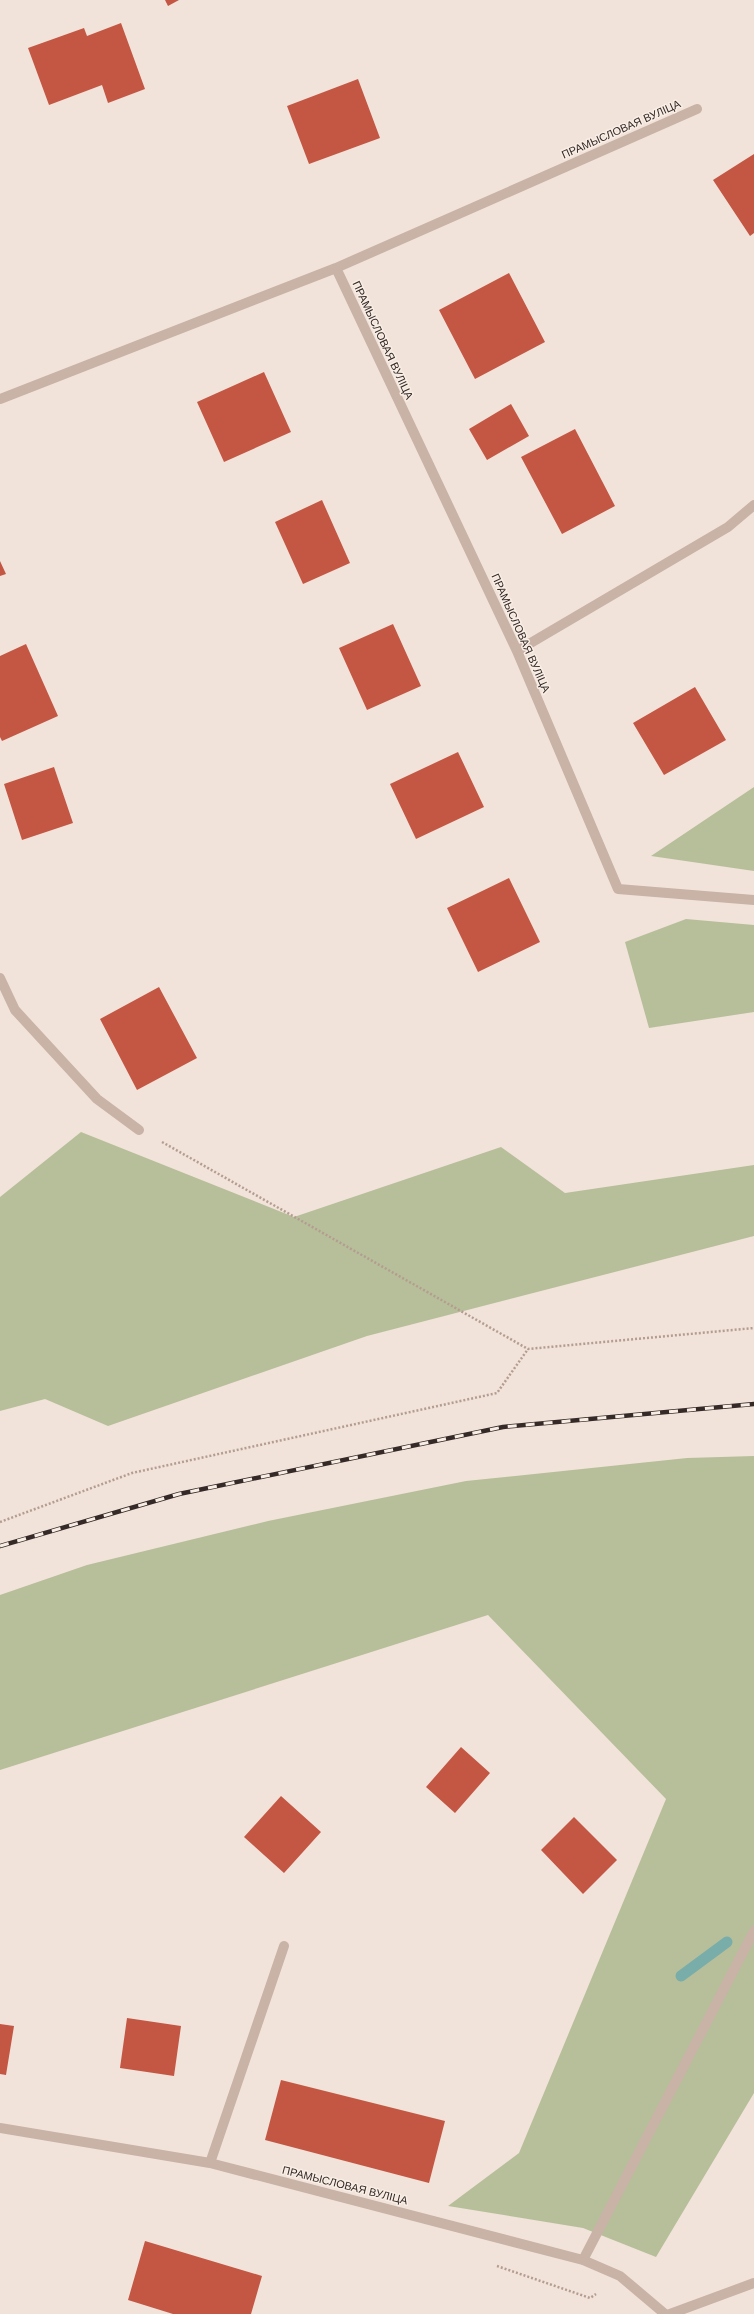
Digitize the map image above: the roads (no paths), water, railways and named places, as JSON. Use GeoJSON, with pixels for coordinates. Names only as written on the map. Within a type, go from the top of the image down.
{"type":"FeatureCollection","features":[{"type":"Feature","properties":{"kind":"street","name":"ПРАМЫСЛОВАЯ ВУЛІЦА"},"geometry":{"type":"LineString","coordinates":[[0,399],[336,268],[697,109]]}},
{"type":"Feature","properties":{"kind":"street","name":"ПРАМЫСЛОВАЯ ВУЛІЦА"},"geometry":{"type":"LineString","coordinates":[[336,268],[517,651],[618,888],[754,900]]}},
{"type":"Feature","properties":{"kind":"street"},"geometry":{"type":"LineString","coordinates":[[517,651],[728,527],[754,505]]}},
{"type":"Feature","properties":{"kind":"street"},"geometry":{"type":"LineString","coordinates":[[0,978],[15,1010],[97,1099],[140,1130]]}},
{"type":"Feature","properties":{"kind":"street"},"geometry":{"type":"LineString","coordinates":[[583,2260],[754,1931]]}},
{"type":"Feature","properties":{"kind":"street"},"geometry":{"type":"LineString","coordinates":[[210,2163],[284,1946]]}},
{"type":"Feature","properties":{"kind":"street","name":"ПРАМЫСЛОВАЯ ВУЛІЦА"},"geometry":{"type":"LineString","coordinates":[[0,2128],[210,2163],[583,2260],[620,2276],[665,2314]]}},
{"type":"Feature","properties":{"kind":"street"},"geometry":{"type":"LineString","coordinates":[[670,2314],[754,2283]]}},
{"type":"Feature","properties":{"kind":"waterway"},"geometry":{"type":"LineString","coordinates":[[681,1976],[727,1942]]}},
{"type":"Feature","properties":{"kind":"railway"},"geometry":{"type":"LineString","coordinates":[[0,1546],[179,1494],[503,1427],[754,1404]]}}]}
